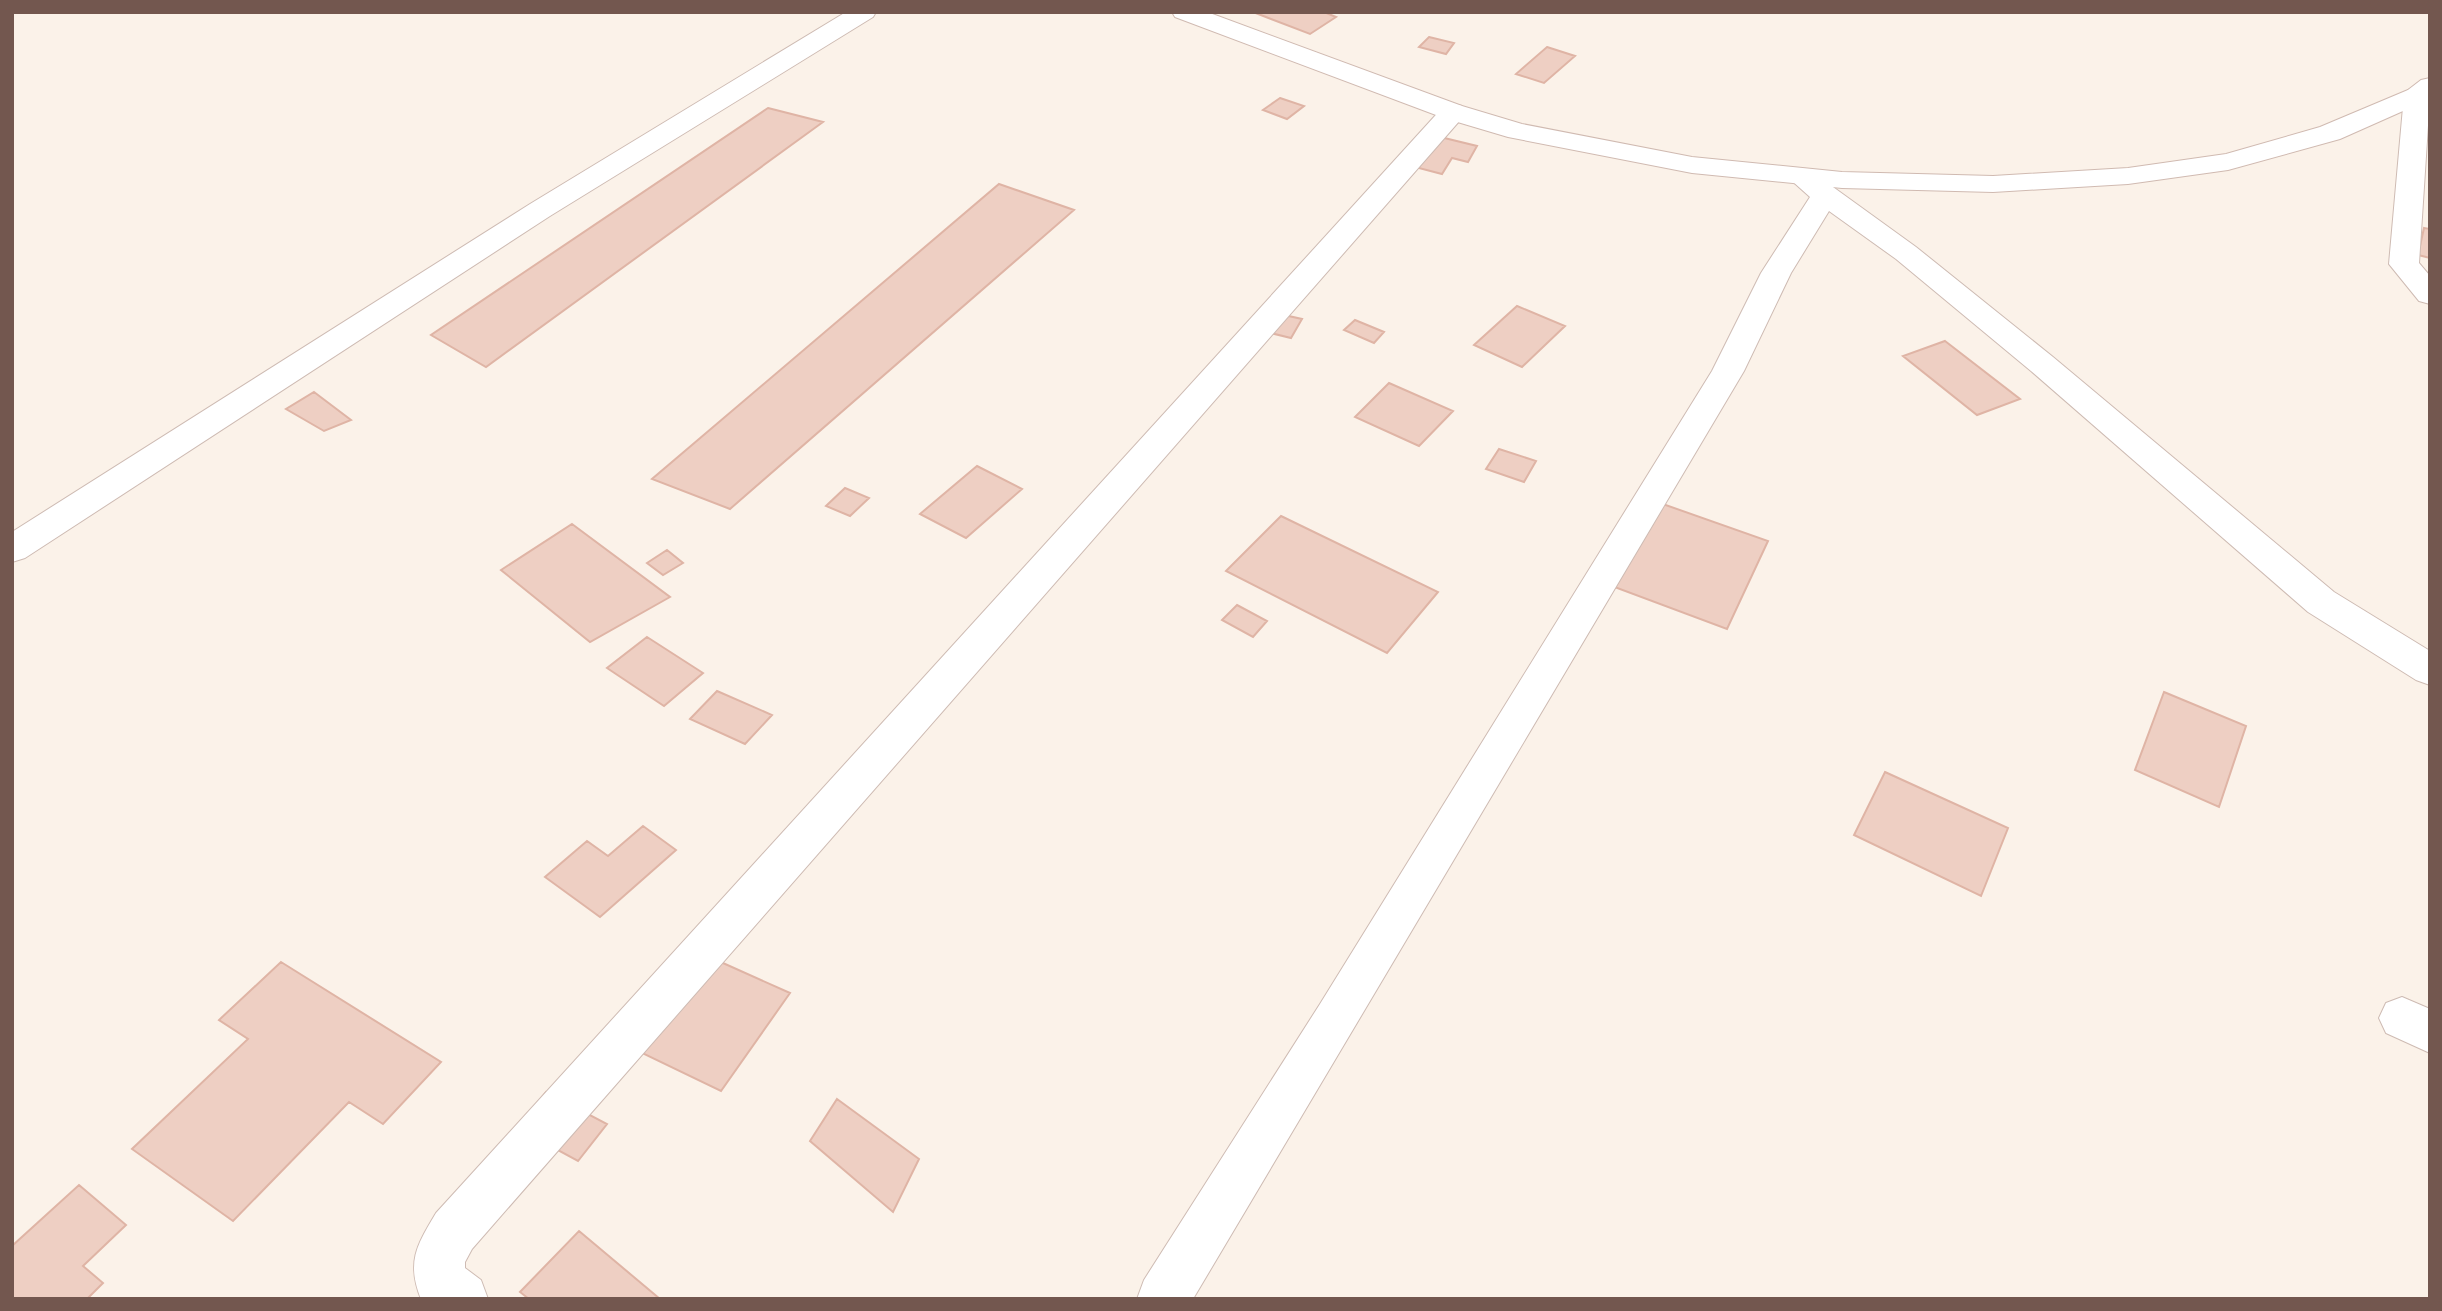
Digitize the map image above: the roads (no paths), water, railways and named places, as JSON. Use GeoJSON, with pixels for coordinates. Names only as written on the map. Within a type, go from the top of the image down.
{"type":"FeatureCollection","features":[{"type":"Feature","properties":{"kind":"street"},"geometry":{"type":"LineString","coordinates":[[12,549],[540,209],[864,12]]}},
{"type":"Feature","properties":{"kind":"street"},"geometry":{"type":"LineString","coordinates":[[1184,12],[1453,112],[1518,131],[1813,186],[1993,184],[2128,176],[2228,162],[2330,133],[2423,91]]}},
{"type":"Feature","properties":{"kind":"street"},"geometry":{"type":"LineString","coordinates":[[2423,91],[2404,264],[2430,295]]}},
{"type":"Feature","properties":{"kind":"street"},"geometry":{"type":"LineString","coordinates":[[462,1299],[440,1281],[439,1258],[454,1231],[1453,112]]}},
{"type":"Feature","properties":{"kind":"street"},"geometry":{"type":"LineString","coordinates":[[1813,186],[1906,253],[2042,364],[2321,602],[2430,670]]}},
{"type":"Feature","properties":{"kind":"street"},"geometry":{"type":"LineString","coordinates":[[1163,1299],[1728,371],[1776,273],[1813,186]]}}]}
